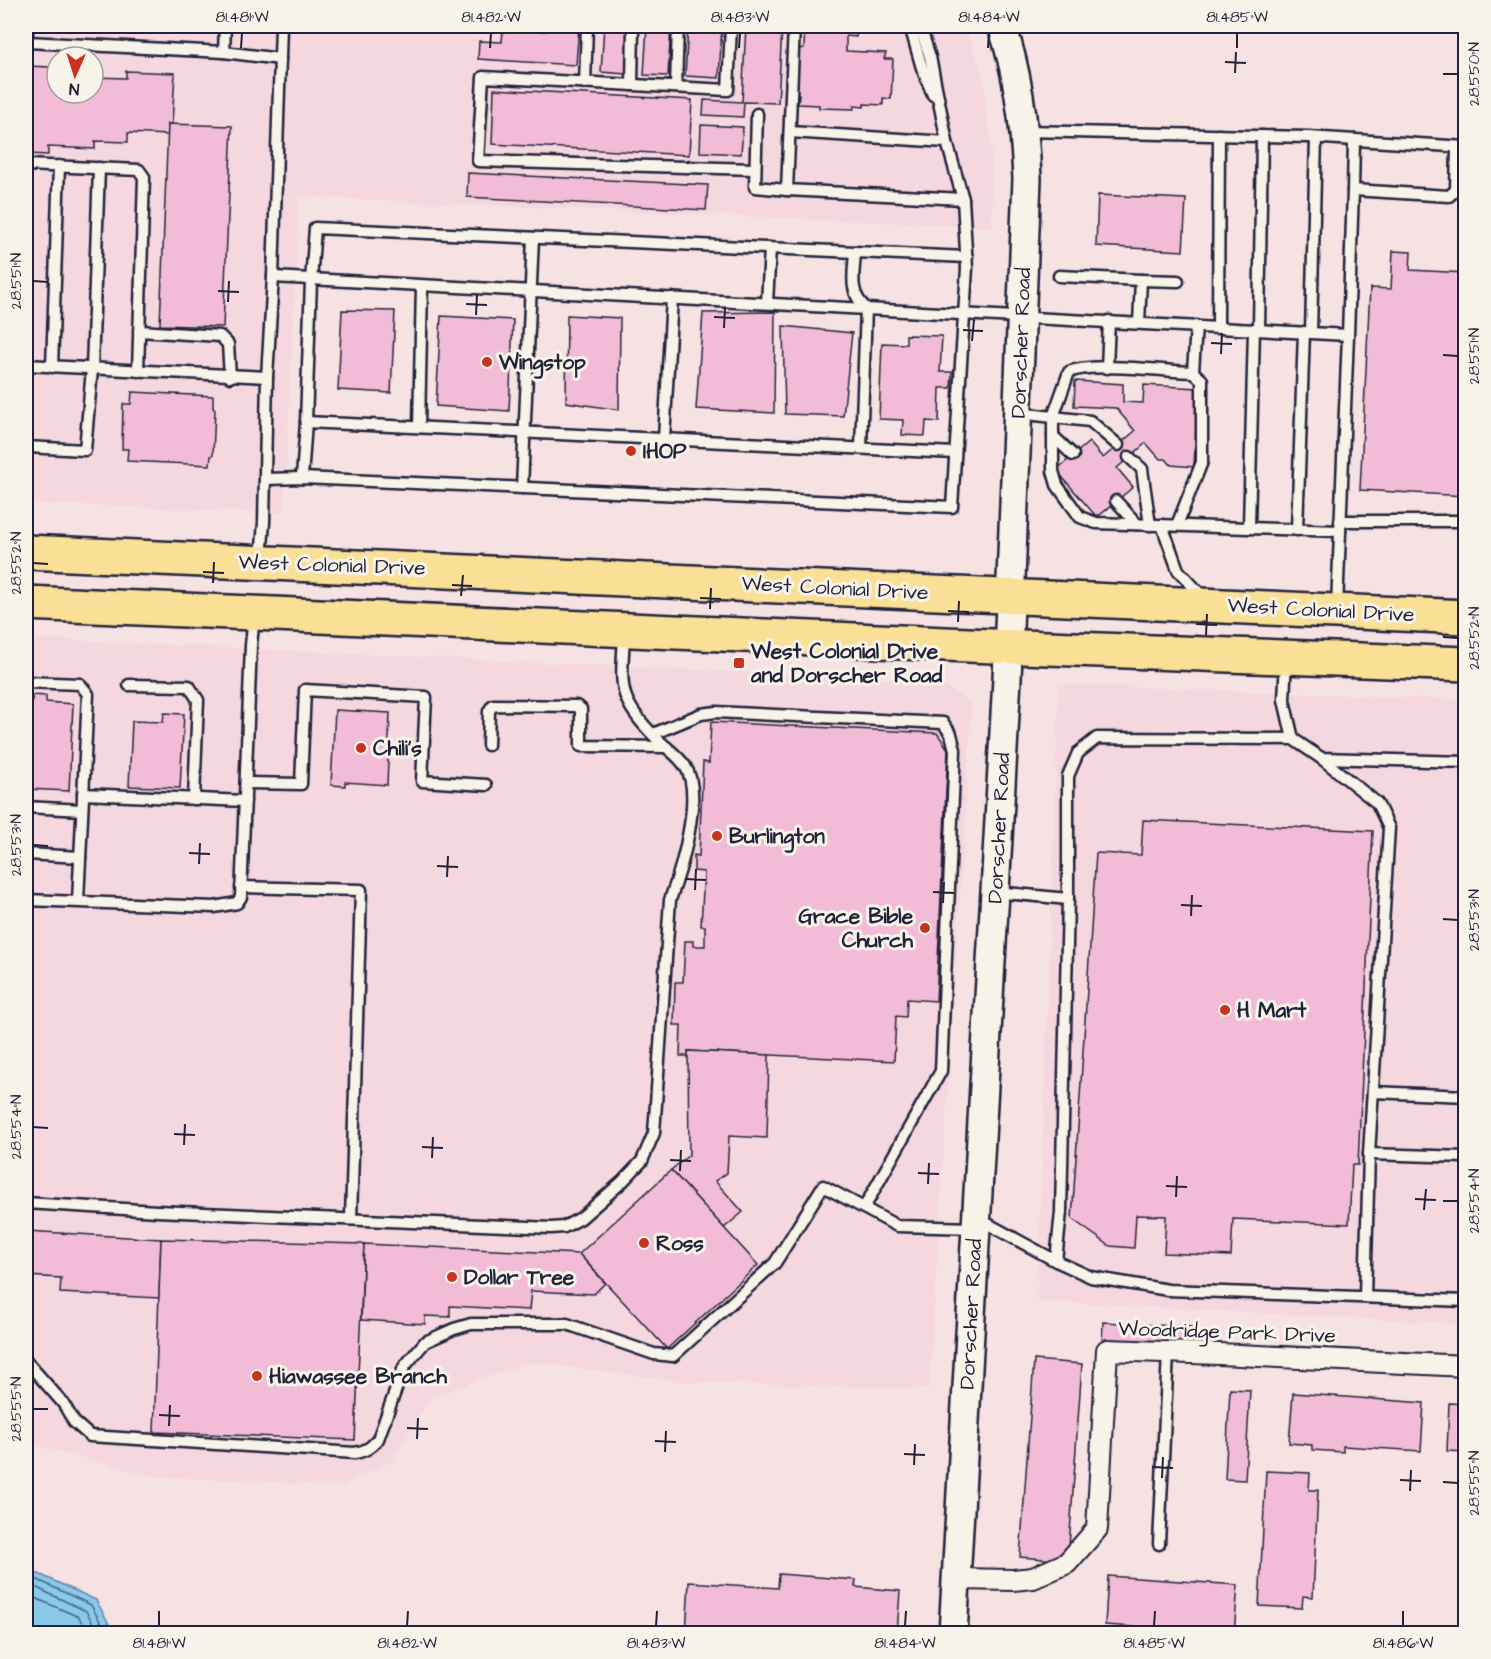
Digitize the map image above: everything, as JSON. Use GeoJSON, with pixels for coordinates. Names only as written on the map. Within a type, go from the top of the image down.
{"type":"FeatureCollection","features":[{"type":"Feature","properties":{"kind":"highway","name":"West Colonial Drive"},"geometry":{"type":"LineString","coordinates":[[26,552],[1466,617]]}},
{"type":"Feature","properties":{"kind":"highway"},"geometry":{"type":"LineString","coordinates":[[255,613],[260,562]]}},
{"type":"Feature","properties":{"kind":"highway"},"geometry":{"type":"LineString","coordinates":[[26,603],[1466,664]]}},
{"type":"Feature","properties":{"kind":"street","name":"Dorscher Road"},"geometry":{"type":"LineString","coordinates":[[953,1634],[1009,646],[1027,179],[1025,130],[1019,89],[1012,53],[1002,26]]}},
{"type":"Feature","properties":{"kind":"street","name":"Woodridge Park Drive"},"geometry":{"type":"LineString","coordinates":[[956,1579],[1032,1578],[1067,1563],[1097,1529],[1107,1350],[1219,1353],[1466,1366]]}},
{"type":"Feature","properties":{"kind":"lane"},"geometry":{"type":"LineString","coordinates":[[27,26],[27,42],[224,52],[280,58]]}},
{"type":"Feature","properties":{"kind":"lane"},"geometry":{"type":"LineString","coordinates":[[224,52],[225,26]]}},
{"type":"Feature","properties":{"kind":"lane"},"geometry":{"type":"LineString","coordinates":[[260,562],[266,479],[267,377],[273,277],[281,26]]}},
{"type":"Feature","properties":{"kind":"lane"},"geometry":{"type":"LineString","coordinates":[[585,83],[586,26]]}},
{"type":"Feature","properties":{"kind":"lane"},"geometry":{"type":"LineString","coordinates":[[632,85],[633,26]]}},
{"type":"Feature","properties":{"kind":"lane"},"geometry":{"type":"LineString","coordinates":[[676,87],[678,26]]}},
{"type":"Feature","properties":{"kind":"lane"},"geometry":{"type":"LineString","coordinates":[[731,26],[728,90],[483,77],[478,161],[755,169]]}},
{"type":"Feature","properties":{"kind":"lane"},"geometry":{"type":"LineString","coordinates":[[787,190],[794,26]]}},
{"type":"Feature","properties":{"kind":"lane"},"geometry":{"type":"LineString","coordinates":[[910,26],[922,68],[944,120]]}},
{"type":"Feature","properties":{"kind":"lane"},"geometry":{"type":"LineString","coordinates":[[266,479],[302,478],[952,507],[967,257],[963,200],[947,142],[930,57],[920,26]]}},
{"type":"Feature","properties":{"kind":"lane"},"geometry":{"type":"LineString","coordinates":[[757,114],[754,187],[963,200]]}},
{"type":"Feature","properties":{"kind":"lane"},"geometry":{"type":"LineString","coordinates":[[1025,130],[1316,138],[1461,147],[1456,190],[1449,196],[1353,190]]}},
{"type":"Feature","properties":{"kind":"lane"},"geometry":{"type":"LineString","coordinates":[[790,132],[947,142]]}},
{"type":"Feature","properties":{"kind":"lane"},"geometry":{"type":"LineString","coordinates":[[1218,327],[1219,135]]}},
{"type":"Feature","properties":{"kind":"lane"},"geometry":{"type":"LineString","coordinates":[[1249,527],[1262,136]]}},
{"type":"Feature","properties":{"kind":"lane"},"geometry":{"type":"LineString","coordinates":[[1298,530],[1316,138]]}},
{"type":"Feature","properties":{"kind":"lane"},"geometry":{"type":"LineString","coordinates":[[1337,611],[1354,140]]}},
{"type":"Feature","properties":{"kind":"lane"},"geometry":{"type":"LineString","coordinates":[[26,165],[140,170],[144,177],[138,371]]}},
{"type":"Feature","properties":{"kind":"lane"},"geometry":{"type":"LineString","coordinates":[[52,367],[59,166]]}},
{"type":"Feature","properties":{"kind":"lane"},"geometry":{"type":"LineString","coordinates":[[26,447],[85,450],[92,369],[99,168]]}},
{"type":"Feature","properties":{"kind":"lane"},"geometry":{"type":"LineString","coordinates":[[302,478],[315,228],[967,257]]}},
{"type":"Feature","properties":{"kind":"lane"},"geometry":{"type":"LineString","coordinates":[[522,488],[533,238]]}},
{"type":"Feature","properties":{"kind":"lane"},"geometry":{"type":"LineString","coordinates":[[767,303],[770,248]]}},
{"type":"Feature","properties":{"kind":"lane"},"geometry":{"type":"LineString","coordinates":[[855,252],[853,288],[857,301],[866,308]]}},
{"type":"Feature","properties":{"kind":"lane"},"geometry":{"type":"LineString","coordinates":[[1059,276],[1178,281]]}},
{"type":"Feature","properties":{"kind":"lane"},"geometry":{"type":"LineString","coordinates":[[273,277],[1348,334]]}},
{"type":"Feature","properties":{"kind":"lane"},"geometry":{"type":"LineString","coordinates":[[1138,323],[1141,280]]}},
{"type":"Feature","properties":{"kind":"lane"},"geometry":{"type":"LineString","coordinates":[[418,427],[423,286]]}},
{"type":"Feature","properties":{"kind":"lane"},"geometry":{"type":"LineString","coordinates":[[664,439],[672,298]]}},
{"type":"Feature","properties":{"kind":"lane"},"geometry":{"type":"LineString","coordinates":[[861,448],[866,308]]}},
{"type":"Feature","properties":{"kind":"lane"},"geometry":{"type":"LineString","coordinates":[[1107,368],[1109,321]]}},
{"type":"Feature","properties":{"kind":"lane"},"geometry":{"type":"LineString","coordinates":[[1193,372],[1196,326]]}},
{"type":"Feature","properties":{"kind":"lane"},"geometry":{"type":"LineString","coordinates":[[139,331],[220,336],[228,344],[230,377]]}},
{"type":"Feature","properties":{"kind":"lane"},"geometry":{"type":"LineString","coordinates":[[26,365],[230,377],[267,377]]}},
{"type":"Feature","properties":{"kind":"lane"},"geometry":{"type":"LineString","coordinates":[[1177,525],[1202,462],[1202,380],[1193,372],[1107,368],[1078,368],[1069,372],[1053,417],[1053,471],[1057,485],[1080,517],[1096,523],[1298,530],[1466,521]]}},
{"type":"Feature","properties":{"kind":"lane"},"geometry":{"type":"LineString","coordinates":[[1018,413],[1090,421],[1118,445]]}},
{"type":"Feature","properties":{"kind":"lane"},"geometry":{"type":"LineString","coordinates":[[306,422],[955,453]]}},
{"type":"Feature","properties":{"kind":"lane"},"geometry":{"type":"LineString","coordinates":[[1053,436],[1073,455]]}},
{"type":"Feature","properties":{"kind":"lane"},"geometry":{"type":"LineString","coordinates":[[1129,457],[1142,469],[1156,525],[1178,570],[1212,605]]}},
{"type":"Feature","properties":{"kind":"lane"},"geometry":{"type":"LineString","coordinates":[[1116,501],[1137,524]]}},
{"type":"Feature","properties":{"kind":"lane"},"geometry":{"type":"LineString","coordinates":[[26,900],[214,907],[237,903],[241,897],[242,887],[251,645],[255,613]]}},
{"type":"Feature","properties":{"kind":"lane"},"geometry":{"type":"LineString","coordinates":[[26,1203],[551,1228],[564,1227],[581,1218],[622,1182],[642,1161],[654,1133],[670,900],[683,864],[692,787],[685,766],[652,734],[628,705],[621,685],[625,629]]}},
{"type":"Feature","properties":{"kind":"lane"},"geometry":{"type":"LineString","coordinates":[[1286,657],[1284,700],[1293,739]]}},
{"type":"Feature","properties":{"kind":"lane"},"geometry":{"type":"LineString","coordinates":[[26,682],[80,684],[88,694],[78,902]]}},
{"type":"Feature","properties":{"kind":"lane"},"geometry":{"type":"LineString","coordinates":[[129,685],[189,686],[198,700],[194,799]]}},
{"type":"Feature","properties":{"kind":"lane"},"geometry":{"type":"LineString","coordinates":[[246,783],[301,784],[304,690],[426,696],[422,781],[486,785]]}},
{"type":"Feature","properties":{"kind":"lane"},"geometry":{"type":"LineString","coordinates":[[488,745],[489,711],[493,705],[516,705],[576,706],[581,709],[581,746],[666,747]]}},
{"type":"Feature","properties":{"kind":"lane"},"geometry":{"type":"LineString","coordinates":[[652,734],[701,714],[716,712],[944,723],[951,734],[956,750],[941,1071],[864,1208]]}},
{"type":"Feature","properties":{"kind":"lane"},"geometry":{"type":"LineString","coordinates":[[1056,1261],[1061,1212],[1068,899],[1068,776],[1078,753],[1097,738],[1293,739],[1321,758],[1377,803],[1389,828],[1369,1154],[1365,1298]]}},
{"type":"Feature","properties":{"kind":"lane"},"geometry":{"type":"LineString","coordinates":[[1321,758],[1466,762]]}},
{"type":"Feature","properties":{"kind":"lane"},"geometry":{"type":"LineString","coordinates":[[83,794],[245,801]]}},
{"type":"Feature","properties":{"kind":"lane"},"geometry":{"type":"LineString","coordinates":[[26,807],[82,810]]}},
{"type":"Feature","properties":{"kind":"lane"},"geometry":{"type":"LineString","coordinates":[[26,854],[80,857]]}},
{"type":"Feature","properties":{"kind":"lane"},"geometry":{"type":"LineString","coordinates":[[242,887],[361,890],[351,1219]]}},
{"type":"Feature","properties":{"kind":"lane"},"geometry":{"type":"LineString","coordinates":[[995,892],[1068,899]]}},
{"type":"Feature","properties":{"kind":"lane"},"geometry":{"type":"LineString","coordinates":[[1373,1092],[1466,1096]]}},
{"type":"Feature","properties":{"kind":"lane"},"geometry":{"type":"LineString","coordinates":[[1369,1154],[1466,1157]]}},
{"type":"Feature","properties":{"kind":"lane"},"geometry":{"type":"LineString","coordinates":[[26,1361],[63,1403],[74,1422],[90,1436],[355,1453],[374,1445],[378,1439],[404,1367],[425,1342],[454,1329],[471,1324],[567,1324],[654,1354],[664,1357],[673,1356],[775,1263],[823,1186],[897,1226],[976,1223],[1090,1277],[1168,1290],[1466,1301]]}},
{"type":"Feature","properties":{"kind":"lane"},"geometry":{"type":"LineString","coordinates":[[1159,1544],[1168,1353]]}},
{"type":"Feature","properties":{"kind":"shaded area"},"geometry":{"type":"Polygon","coordinates":[[[26,26],[965,26],[983,76],[992,155],[992,227],[299,197],[284,513],[26,503],[26,26]]]}},
{"type":"Feature","properties":{"kind":"shaded area"},"geometry":{"type":"Polygon","coordinates":[[[26,638],[901,680],[941,684],[972,704],[929,1389],[687,1382],[529,1362],[430,1398],[393,1460],[342,1486],[151,1476],[26,1443],[26,638]]]}},
{"type":"Feature","properties":{"kind":"shaded area"},"geometry":{"type":"Polygon","coordinates":[[[1059,684],[1465,700],[1465,1324],[1037,1301],[1059,684]]]}},
{"type":"Feature","properties":{"kind":"water"},"geometry":{"type":"Polygon","coordinates":[[[26,1571],[39,1574],[96,1600],[114,1633],[26,1633],[26,1571]]]}},
{"type":"Feature","properties":{"kind":"building"},"geometry":{"type":"Polygon","coordinates":[[[546,26],[579,26],[576,65],[478,59],[479,41],[502,42],[503,29],[546,31],[546,26]]]}},
{"type":"Feature","properties":{"kind":"building"},"geometry":{"type":"Polygon","coordinates":[[[604,26],[629,26],[626,74],[601,72],[604,26]]]}},
{"type":"Feature","properties":{"kind":"building"},"geometry":{"type":"Polygon","coordinates":[[[647,26],[671,26],[668,76],[644,75],[647,26]]]}},
{"type":"Feature","properties":{"kind":"building"},"geometry":{"type":"Polygon","coordinates":[[[688,26],[722,26],[719,78],[685,76],[688,26]]]}},
{"type":"Feature","properties":{"kind":"building"},"geometry":{"type":"Polygon","coordinates":[[[746,26],[782,26],[778,103],[744,102],[743,117],[703,115],[704,100],[742,102],[746,26]]]}},
{"type":"Feature","properties":{"kind":"building"},"geometry":{"type":"Polygon","coordinates":[[[805,26],[857,26],[856,37],[846,36],[846,51],[886,53],[884,59],[893,59],[891,99],[883,98],[883,105],[864,104],[864,107],[854,106],[854,109],[819,108],[819,105],[798,104],[799,94],[795,94],[798,73],[796,72],[796,59],[799,58],[799,49],[804,48],[805,26]]]}},
{"type":"Feature","properties":{"kind":"building"},"geometry":{"type":"Polygon","coordinates":[[[26,66],[45,67],[45,105],[105,105],[105,77],[126,78],[126,71],[175,73],[172,124],[168,124],[168,135],[128,133],[128,142],[95,141],[95,149],[48,147],[48,155],[26,154],[26,66]]]}},
{"type":"Feature","properties":{"kind":"building"},"geometry":{"type":"Polygon","coordinates":[[[494,89],[692,100],[689,155],[492,144],[494,89]]]}},
{"type":"Feature","properties":{"kind":"building"},"geometry":{"type":"Polygon","coordinates":[[[168,124],[232,126],[223,327],[160,325],[168,124]]]}},
{"type":"Feature","properties":{"kind":"building"},"geometry":{"type":"Polygon","coordinates":[[[701,125],[743,127],[741,154],[700,152],[701,125]]]}},
{"type":"Feature","properties":{"kind":"building"},"geometry":{"type":"Polygon","coordinates":[[[468,173],[708,185],[706,210],[467,197],[468,173]]]}},
{"type":"Feature","properties":{"kind":"building"},"geometry":{"type":"Polygon","coordinates":[[[1098,195],[1186,199],[1183,251],[1096,246],[1098,195]]]}},
{"type":"Feature","properties":{"kind":"building"},"geometry":{"type":"Polygon","coordinates":[[[1393,251],[1411,252],[1410,270],[1466,273],[1466,496],[1360,490],[1370,288],[1391,289],[1393,251]]]}},
{"type":"Feature","properties":{"kind":"building"},"geometry":{"type":"Polygon","coordinates":[[[342,310],[395,311],[391,393],[338,390],[342,310]]]}},
{"type":"Feature","properties":{"kind":"building"},"geometry":{"type":"Polygon","coordinates":[[[775,312],[774,413],[696,409],[703,313],[775,312]]]}},
{"type":"Feature","properties":{"kind":"building"},"geometry":{"type":"Polygon","coordinates":[[[567,315],[620,318],[619,410],[566,402],[567,315]]]}},
{"type":"Feature","properties":{"kind":"building"},"geometry":{"type":"Polygon","coordinates":[[[441,316],[513,320],[509,411],[436,406],[441,316]]]}},
{"type":"Feature","properties":{"kind":"building"},"geometry":{"type":"Polygon","coordinates":[[[783,326],[852,333],[843,416],[785,414],[783,326]]]}},
{"type":"Feature","properties":{"kind":"building"},"geometry":{"type":"Polygon","coordinates":[[[906,335],[942,336],[940,372],[952,372],[951,388],[940,388],[939,422],[926,421],[925,436],[902,435],[903,420],[879,419],[882,343],[906,344],[906,335]]]}},
{"type":"Feature","properties":{"kind":"building"},"geometry":{"type":"Polygon","coordinates":[[[1075,381],[1123,384],[1123,402],[1143,403],[1144,385],[1198,388],[1194,467],[1171,465],[1166,459],[1160,459],[1146,443],[1117,468],[1133,487],[1100,515],[1095,515],[1056,470],[1089,442],[1103,458],[1135,431],[1116,408],[1074,406],[1075,381]]]}},
{"type":"Feature","properties":{"kind":"building"},"geometry":{"type":"Polygon","coordinates":[[[132,392],[213,396],[215,410],[213,455],[210,465],[127,461],[128,449],[122,449],[123,404],[131,404],[132,392]]]}},
{"type":"Feature","properties":{"kind":"building"},"geometry":{"type":"Polygon","coordinates":[[[32,695],[46,696],[46,702],[73,704],[69,791],[26,789],[26,700],[32,701],[32,695]]]}},
{"type":"Feature","properties":{"kind":"building","name":"Chili's"},"geometry":{"type":"Polygon","coordinates":[[[335,710],[390,713],[387,785],[345,782],[345,786],[331,785],[335,710]]]}},
{"type":"Feature","properties":{"kind":"building"},"geometry":{"type":"Polygon","coordinates":[[[164,713],[184,714],[180,788],[129,786],[132,721],[163,722],[164,713]]]}},
{"type":"Feature","properties":{"kind":"building"},"geometry":{"type":"Polygon","coordinates":[[[711,722],[937,733],[948,749],[936,1001],[907,999],[906,1017],[896,1016],[894,1061],[688,1051],[688,1056],[680,1056],[681,1025],[674,1025],[675,982],[683,982],[685,941],[693,941],[693,946],[705,946],[705,926],[701,926],[704,872],[694,871],[694,855],[699,856],[703,762],[709,763],[711,722]]]}},
{"type":"Feature","properties":{"kind":"building","name":"H Mart"},"geometry":{"type":"Polygon","coordinates":[[[1143,820],[1373,831],[1358,1165],[1352,1165],[1349,1224],[1233,1219],[1231,1256],[1164,1253],[1166,1216],[1136,1215],[1134,1248],[1110,1246],[1072,1219],[1096,853],[1141,855],[1143,820]]]}},
{"type":"Feature","properties":{"kind":"building"},"geometry":{"type":"Polygon","coordinates":[[[688,1051],[769,1055],[767,1138],[729,1136],[727,1173],[715,1181],[743,1212],[724,1228],[671,1170],[689,1155],[688,1051]]]}},
{"type":"Feature","properties":{"kind":"building"},"geometry":{"type":"Polygon","coordinates":[[[671,1170],[758,1265],[667,1349],[579,1254],[671,1170]]]}},
{"type":"Feature","properties":{"kind":"building"},"geometry":{"type":"Polygon","coordinates":[[[26,1231],[161,1239],[159,1298],[60,1293],[61,1278],[26,1276],[26,1231]]]}},
{"type":"Feature","properties":{"kind":"building","name":"Hiawassee Branch"},"geometry":{"type":"Polygon","coordinates":[[[161,1239],[364,1244],[355,1440],[154,1432],[161,1239]]]}},
{"type":"Feature","properties":{"kind":"building"},"geometry":{"type":"Polygon","coordinates":[[[364,1244],[579,1254],[605,1283],[594,1294],[531,1291],[529,1310],[450,1306],[450,1317],[425,1316],[425,1324],[361,1320],[364,1244]]]}},
{"type":"Feature","properties":{"kind":"building"},"geometry":{"type":"Polygon","coordinates":[[[1103,1322],[1191,1327],[1189,1347],[1102,1342],[1103,1322]]]}},
{"type":"Feature","properties":{"kind":"building"},"geometry":{"type":"Polygon","coordinates":[[[1034,1360],[1082,1364],[1068,1561],[1020,1557],[1034,1360]]]}},
{"type":"Feature","properties":{"kind":"building"},"geometry":{"type":"Polygon","coordinates":[[[1230,1389],[1250,1390],[1245,1480],[1225,1479],[1230,1389]]]}},
{"type":"Feature","properties":{"kind":"building"},"geometry":{"type":"Polygon","coordinates":[[[1293,1393],[1424,1403],[1421,1451],[1343,1446],[1343,1452],[1312,1450],[1312,1445],[1289,1443],[1293,1393]]]}},
{"type":"Feature","properties":{"kind":"building"},"geometry":{"type":"Polygon","coordinates":[[[1449,1403],[1466,1404],[1466,1452],[1447,1451],[1449,1403]]]}},
{"type":"Feature","properties":{"kind":"building"},"geometry":{"type":"Polygon","coordinates":[[[1266,1471],[1310,1473],[1309,1490],[1318,1490],[1313,1597],[1303,1596],[1302,1608],[1259,1606],[1266,1471]]]}},
{"type":"Feature","properties":{"kind":"building"},"geometry":{"type":"Polygon","coordinates":[[[779,1574],[856,1580],[855,1587],[900,1591],[897,1634],[686,1634],[689,1582],[778,1588],[779,1574]]]}},
{"type":"Feature","properties":{"kind":"building"},"geometry":{"type":"Polygon","coordinates":[[[1108,1576],[1238,1585],[1234,1634],[1105,1625],[1108,1576]]]}},
{"type":"Feature","properties":{"kind":"place","name":"Wingstop"},"geometry":{"type":"Point","coordinates":[487,362]}},
{"type":"Feature","properties":{"kind":"place","name":"IHOP"},"geometry":{"type":"Point","coordinates":[631,451]}},
{"type":"Feature","properties":{"kind":"place","name":"West Colonial Drive and Dorscher Road"},"geometry":{"type":"Point","coordinates":[739,663]}},
{"type":"Feature","properties":{"kind":"place","name":"Chili's"},"geometry":{"type":"Point","coordinates":[361,748]}},
{"type":"Feature","properties":{"kind":"place","name":"Burlington"},"geometry":{"type":"Point","coordinates":[717,836]}},
{"type":"Feature","properties":{"kind":"place","name":"Grace Bible Church"},"geometry":{"type":"Point","coordinates":[925,928]}},
{"type":"Feature","properties":{"kind":"place","name":"H Mart"},"geometry":{"type":"Point","coordinates":[1225,1010]}},
{"type":"Feature","properties":{"kind":"place","name":"Ross"},"geometry":{"type":"Point","coordinates":[644,1243]}},
{"type":"Feature","properties":{"kind":"place","name":"Dollar Tree"},"geometry":{"type":"Point","coordinates":[452,1277]}},
{"type":"Feature","properties":{"kind":"place","name":"Hiawassee Branch"},"geometry":{"type":"Point","coordinates":[257,1376]}}]}
